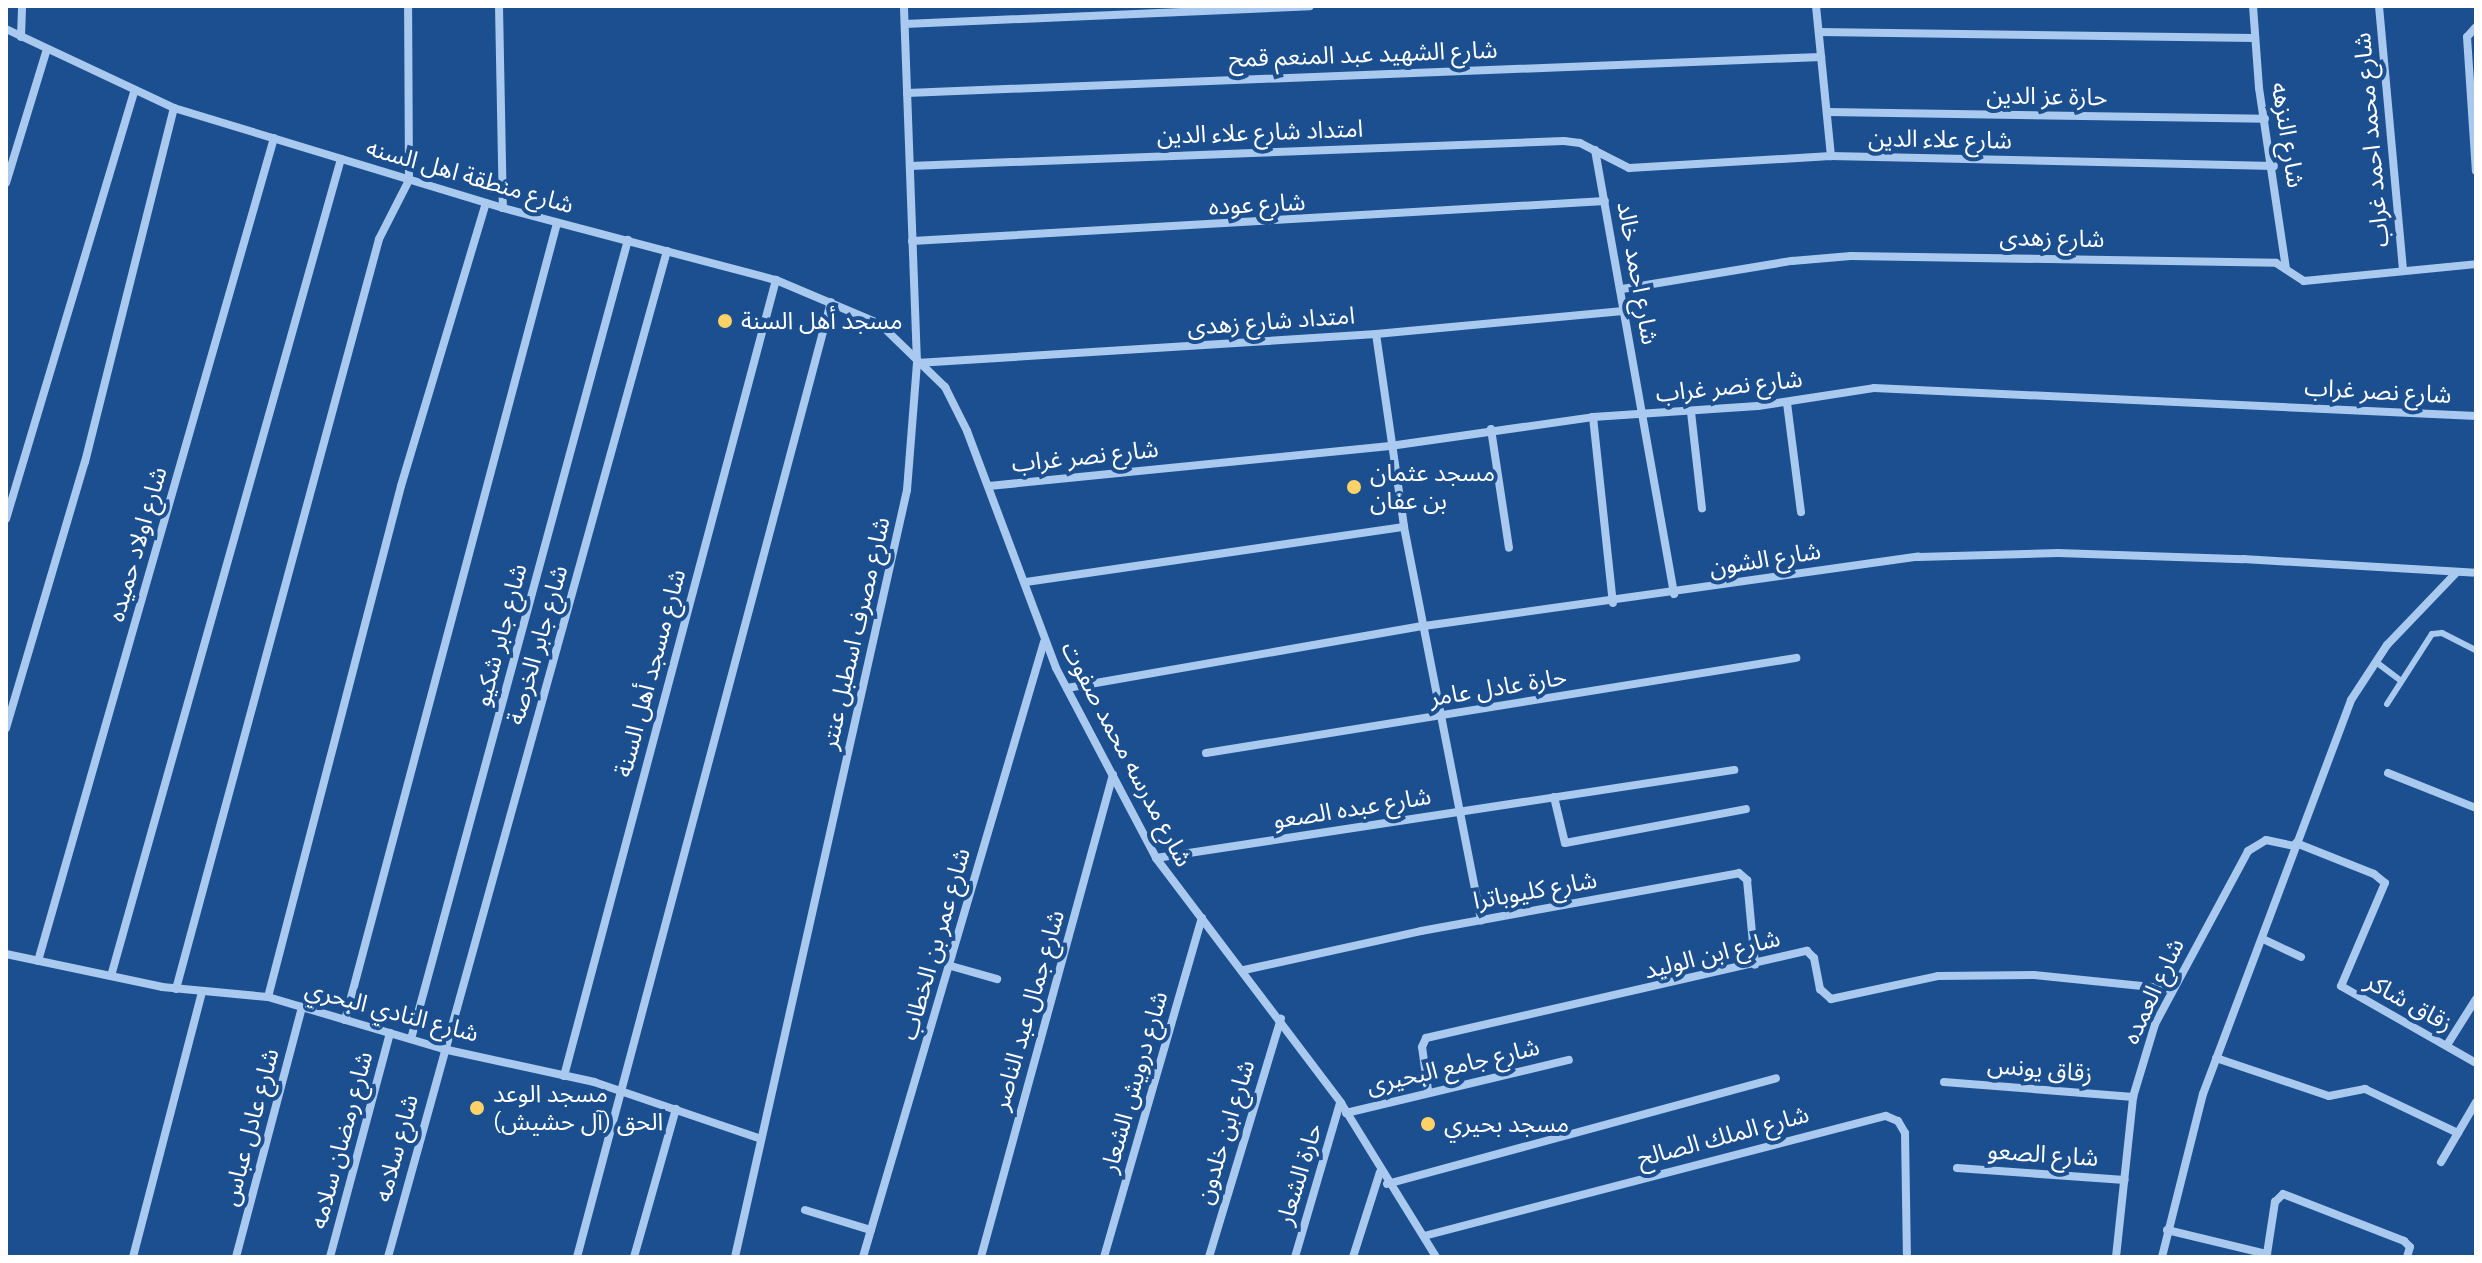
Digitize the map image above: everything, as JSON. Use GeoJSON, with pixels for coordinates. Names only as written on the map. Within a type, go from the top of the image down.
{"type":"FeatureCollection","features":[{"type":"Feature","properties":{"kind":"street"},"geometry":{"type":"LineString","coordinates":[[21,37],[22,6]]}},
{"type":"Feature","properties":{"kind":"street"},"geometry":{"type":"LineString","coordinates":[[176,989],[379,239],[409,180],[408,6]]}},
{"type":"Feature","properties":{"kind":"street"},"geometry":{"type":"LineString","coordinates":[[499,6],[503,208]]}},
{"type":"Feature","properties":{"kind":"street","name":"شارع مصرف اسطبل عنتر"},"geometry":{"type":"LineString","coordinates":[[735,1257],[897,551],[917,363],[904,6]]}},
{"type":"Feature","properties":{"kind":"street"},"geometry":{"type":"LineString","coordinates":[[905,24],[1310,6]]}},
{"type":"Feature","properties":{"kind":"street"},"geometry":{"type":"LineString","coordinates":[[1816,6],[1831,156]]}},
{"type":"Feature","properties":{"kind":"street","name":"شارع النزهه"},"geometry":{"type":"LineString","coordinates":[[2253,6],[2254,38],[2286,270]]}},
{"type":"Feature","properties":{"kind":"street","name":"شارع محمد احمد غراب"},"geometry":{"type":"LineString","coordinates":[[2379,6],[2403,271]]}},
{"type":"Feature","properties":{"kind":"street"},"geometry":{"type":"LineString","coordinates":[[2476,27],[2467,37],[2476,171]]}},
{"type":"Feature","properties":{"kind":"street","name":"شارع منطقة اهل السنه"},"geometry":{"type":"LineString","coordinates":[[6,29],[174,108],[503,208],[776,280],[880,324],[917,363]]}},
{"type":"Feature","properties":{"kind":"street"},"geometry":{"type":"LineString","coordinates":[[1819,32],[2254,38]]}},
{"type":"Feature","properties":{"kind":"street"},"geometry":{"type":"LineString","coordinates":[[6,183],[47,49]]}},
{"type":"Feature","properties":{"kind":"street","name":"شارع الشهيد عبد المنعم قمح"},"geometry":{"type":"LineString","coordinates":[[907,93],[1821,57]]}},
{"type":"Feature","properties":{"kind":"street"},"geometry":{"type":"LineString","coordinates":[[6,519],[135,90]]}},
{"type":"Feature","properties":{"kind":"street"},"geometry":{"type":"LineString","coordinates":[[6,728],[85,462],[174,108]]}},
{"type":"Feature","properties":{"kind":"street","name":"حارة عز الدين"},"geometry":{"type":"LineString","coordinates":[[1828,112],[2265,119]]}},
{"type":"Feature","properties":{"kind":"street","name":"شارع اولاد حميده"},"geometry":{"type":"LineString","coordinates":[[38,961],[274,138]]}},
{"type":"Feature","properties":{"kind":"street","name":"امتداد شارع علاء الدين"},"geometry":{"type":"LineString","coordinates":[[910,166],[1564,141],[1595,150],[1607,161]]}},
{"type":"Feature","properties":{"kind":"street","name":"شارع احمد خالد"},"geometry":{"type":"LineString","coordinates":[[1595,150],[1674,594]]}},
{"type":"Feature","properties":{"kind":"street","name":"شارع علاء الدين"},"geometry":{"type":"LineString","coordinates":[[1607,161],[1629,168],[1831,156],[2274,166]]}},
{"type":"Feature","properties":{"kind":"street"},"geometry":{"type":"LineString","coordinates":[[111,976],[341,159]]}},
{"type":"Feature","properties":{"kind":"street","name":"شارع عوده"},"geometry":{"type":"LineString","coordinates":[[912,241],[1605,201]]}},
{"type":"Feature","properties":{"kind":"street"},"geometry":{"type":"LineString","coordinates":[[268,997],[401,486],[486,203]]}},
{"type":"Feature","properties":{"kind":"street"},"geometry":{"type":"LineString","coordinates":[[345,1020],[557,223]]}},
{"type":"Feature","properties":{"kind":"street","name":"شارع جابر شكيو"},"geometry":{"type":"LineString","coordinates":[[411,1039],[628,240]]}},
{"type":"Feature","properties":{"kind":"street","name":"شارع جابر الخرصة"},"geometry":{"type":"LineString","coordinates":[[443,1049],[667,251]]}},
{"type":"Feature","properties":{"kind":"street","name":"شارع زهدى"},"geometry":{"type":"LineString","coordinates":[[1622,289],[1851,256],[2276,263],[2304,281],[2476,264]]}},
{"type":"Feature","properties":{"kind":"street","name":"شارع مسجد أهل السنة"},"geometry":{"type":"LineString","coordinates":[[564,1076],[776,280]]}},
{"type":"Feature","properties":{"kind":"street"},"geometry":{"type":"LineString","coordinates":[[577,1257],[625,1092],[831,302]]}},
{"type":"Feature","properties":{"kind":"street","name":"امتداد شارع زهدى"},"geometry":{"type":"LineString","coordinates":[[917,363],[1376,334],[1626,311]]}},
{"type":"Feature","properties":{"kind":"street"},"geometry":{"type":"LineString","coordinates":[[1376,334],[1404,527],[1444,716],[1481,921]]}},
{"type":"Feature","properties":{"kind":"street","name":"شارع مدرسه محمد صفوت"},"geometry":{"type":"LineString","coordinates":[[917,363],[945,387],[989,486],[1026,582],[1044,642],[1156,858],[1244,970],[1341,1103],[1387,1184],[1436,1257]]}},
{"type":"Feature","properties":{"kind":"street","name":"شارع نصر غراب"},"geometry":{"type":"LineString","coordinates":[[989,486],[1390,446],[1491,429],[1593,417],[1787,403],[1847,390],[1900,387],[2476,416]]}},
{"type":"Feature","properties":{"kind":"street"},"geometry":{"type":"LineString","coordinates":[[1787,403],[1801,512]]}},
{"type":"Feature","properties":{"kind":"street"},"geometry":{"type":"LineString","coordinates":[[1691,412],[1702,508]]}},
{"type":"Feature","properties":{"kind":"street"},"geometry":{"type":"LineString","coordinates":[[1593,417],[1613,603]]}},
{"type":"Feature","properties":{"kind":"street"},"geometry":{"type":"LineString","coordinates":[[1491,429],[1509,548]]}},
{"type":"Feature","properties":{"kind":"street"},"geometry":{"type":"LineString","coordinates":[[1026,582],[1404,527]]}},
{"type":"Feature","properties":{"kind":"street","name":"شارع الشون"},"geometry":{"type":"LineString","coordinates":[[1067,688],[1424,626],[1613,603],[1872,562],[2012,553],[2243,559],[2476,573]]}},
{"type":"Feature","properties":{"kind":"street"},"geometry":{"type":"LineString","coordinates":[[2162,1257],[2216,1058],[2351,700],[2376,662],[2456,573]]}},
{"type":"Feature","properties":{"kind":"street","name":"شارع عمر بن الخطاب"},"geometry":{"type":"LineString","coordinates":[[863,1257],[1044,642]]}},
{"type":"Feature","properties":{"kind":"street","name":"حارة عادل عامر"},"geometry":{"type":"LineString","coordinates":[[1206,753],[1796,658]]}},
{"type":"Feature","properties":{"kind":"street","name":"شارع عبده الصعو"},"geometry":{"type":"LineString","coordinates":[[1156,858],[1734,770]]}},
{"type":"Feature","properties":{"kind":"street"},"geometry":{"type":"LineString","coordinates":[[2388,773],[2476,808]]}},
{"type":"Feature","properties":{"kind":"street","name":"شارع جمال عبد الناصر"},"geometry":{"type":"LineString","coordinates":[[981,1257],[1113,774]]}},
{"type":"Feature","properties":{"kind":"street"},"geometry":{"type":"LineString","coordinates":[[1554,797],[1565,843],[1746,809]]}},
{"type":"Feature","properties":{"kind":"street","name":"شارع العمده"},"geometry":{"type":"LineString","coordinates":[[2116,1257],[2133,1097],[2171,989],[2248,851],[2266,840],[2296,844]]}},
{"type":"Feature","properties":{"kind":"street","name":"زقاق شاكر"},"geometry":{"type":"LineString","coordinates":[[2296,844],[2374,874],[2385,883],[2341,986],[2476,1063]]}},
{"type":"Feature","properties":{"kind":"street","name":"شارع كليوباترا"},"geometry":{"type":"LineString","coordinates":[[1244,970],[1481,921],[1739,873],[1747,880],[1755,965]]}},
{"type":"Feature","properties":{"kind":"street","name":"شارع درويش الشعار"},"geometry":{"type":"LineString","coordinates":[[1104,1257],[1202,918]]}},
{"type":"Feature","properties":{"kind":"street"},"geometry":{"type":"LineString","coordinates":[[2263,939],[2301,957]]}},
{"type":"Feature","properties":{"kind":"street","name":"شارع ابن الوليد"},"geometry":{"type":"LineString","coordinates":[[1428,1090],[1422,1047],[1426,1038],[1811,952],[1820,989],[1831,999],[1938,976],[2049,976],[2171,989]]}},
{"type":"Feature","properties":{"kind":"street","name":"شارع النادي البحري"},"geometry":{"type":"LineString","coordinates":[[6,954],[176,989],[268,997],[443,1049],[625,1092],[761,1139]]}},
{"type":"Feature","properties":{"kind":"street"},"geometry":{"type":"LineString","coordinates":[[951,966],[997,979]]}},
{"type":"Feature","properties":{"kind":"street"},"geometry":{"type":"LineString","coordinates":[[133,1257],[202,992]]}},
{"type":"Feature","properties":{"kind":"street"},"geometry":{"type":"LineString","coordinates":[[2447,1045],[2476,999]]}},
{"type":"Feature","properties":{"kind":"street","name":"شارع عادل عباس"},"geometry":{"type":"LineString","coordinates":[[236,1257],[302,1007]]}},
{"type":"Feature","properties":{"kind":"street","name":"شارع ابن خلدون"},"geometry":{"type":"LineString","coordinates":[[1209,1257],[1281,1019]]}},
{"type":"Feature","properties":{"kind":"street","name":"شارع رمضان سلامه"},"geometry":{"type":"LineString","coordinates":[[330,1257],[390,1033]]}},
{"type":"Feature","properties":{"kind":"street","name":"شارع سلامه"},"geometry":{"type":"LineString","coordinates":[[388,1257],[443,1049]]}},
{"type":"Feature","properties":{"kind":"street"},"geometry":{"type":"LineString","coordinates":[[2216,1058],[2329,1096],[2365,1089],[2458,1133]]}},
{"type":"Feature","properties":{"kind":"street","name":"شارع جامع البحيرى"},"geometry":{"type":"LineString","coordinates":[[1346,1113],[1428,1090],[1569,1060]]}},
{"type":"Feature","properties":{"kind":"street"},"geometry":{"type":"LineString","coordinates":[[1387,1184],[1776,1078]]}},
{"type":"Feature","properties":{"kind":"street","name":"زقاق يونس"},"geometry":{"type":"LineString","coordinates":[[1944,1082],[2133,1097]]}},
{"type":"Feature","properties":{"kind":"street"},"geometry":{"type":"LineString","coordinates":[[2441,1162],[2476,1102]]}},
{"type":"Feature","properties":{"kind":"street","name":"حارة الشعار"},"geometry":{"type":"LineString","coordinates":[[1295,1257],[1341,1103]]}},
{"type":"Feature","properties":{"kind":"street"},"geometry":{"type":"LineString","coordinates":[[634,1257],[676,1109]]}},
{"type":"Feature","properties":{"kind":"street","name":"شارع الملك الصالح"},"geometry":{"type":"LineString","coordinates":[[1424,1236],[1886,1116],[1898,1121],[1905,1133],[1907,1257]]}},
{"type":"Feature","properties":{"kind":"street","name":"شارع الصعو"},"geometry":{"type":"LineString","coordinates":[[1957,1168],[2125,1180]]}},
{"type":"Feature","properties":{"kind":"street"},"geometry":{"type":"LineString","coordinates":[[1353,1257],[1380,1172]]}},
{"type":"Feature","properties":{"kind":"street"},"geometry":{"type":"LineString","coordinates":[[2167,1230],[2267,1254],[2275,1202],[2283,1194],[2404,1241],[2410,1247],[2407,1257]]}},
{"type":"Feature","properties":{"kind":"street"},"geometry":{"type":"LineString","coordinates":[[805,1210],[871,1230]]}},
{"type":"Feature","properties":{"kind":"lane"},"geometry":{"type":"LineString","coordinates":[[2387,704],[2432,634],[2447,635],[2476,650]]}},
{"type":"Feature","properties":{"kind":"lane"},"geometry":{"type":"LineString","coordinates":[[2376,662],[2401,681]]}},
{"type":"Feature","properties":{"kind":"place","name":"مسجد أهل السنة"},"geometry":{"type":"Point","coordinates":[725,321]}},
{"type":"Feature","properties":{"kind":"place","name":"مسجد عثمان بن عفان"},"geometry":{"type":"Point","coordinates":[1354,487]}},
{"type":"Feature","properties":{"kind":"place","name":"مسجد الوعد الحق (آل حشيش)"},"geometry":{"type":"Point","coordinates":[477,1108]}},
{"type":"Feature","properties":{"kind":"place","name":"مسجد بحيري"},"geometry":{"type":"Point","coordinates":[1428,1124]}}]}
